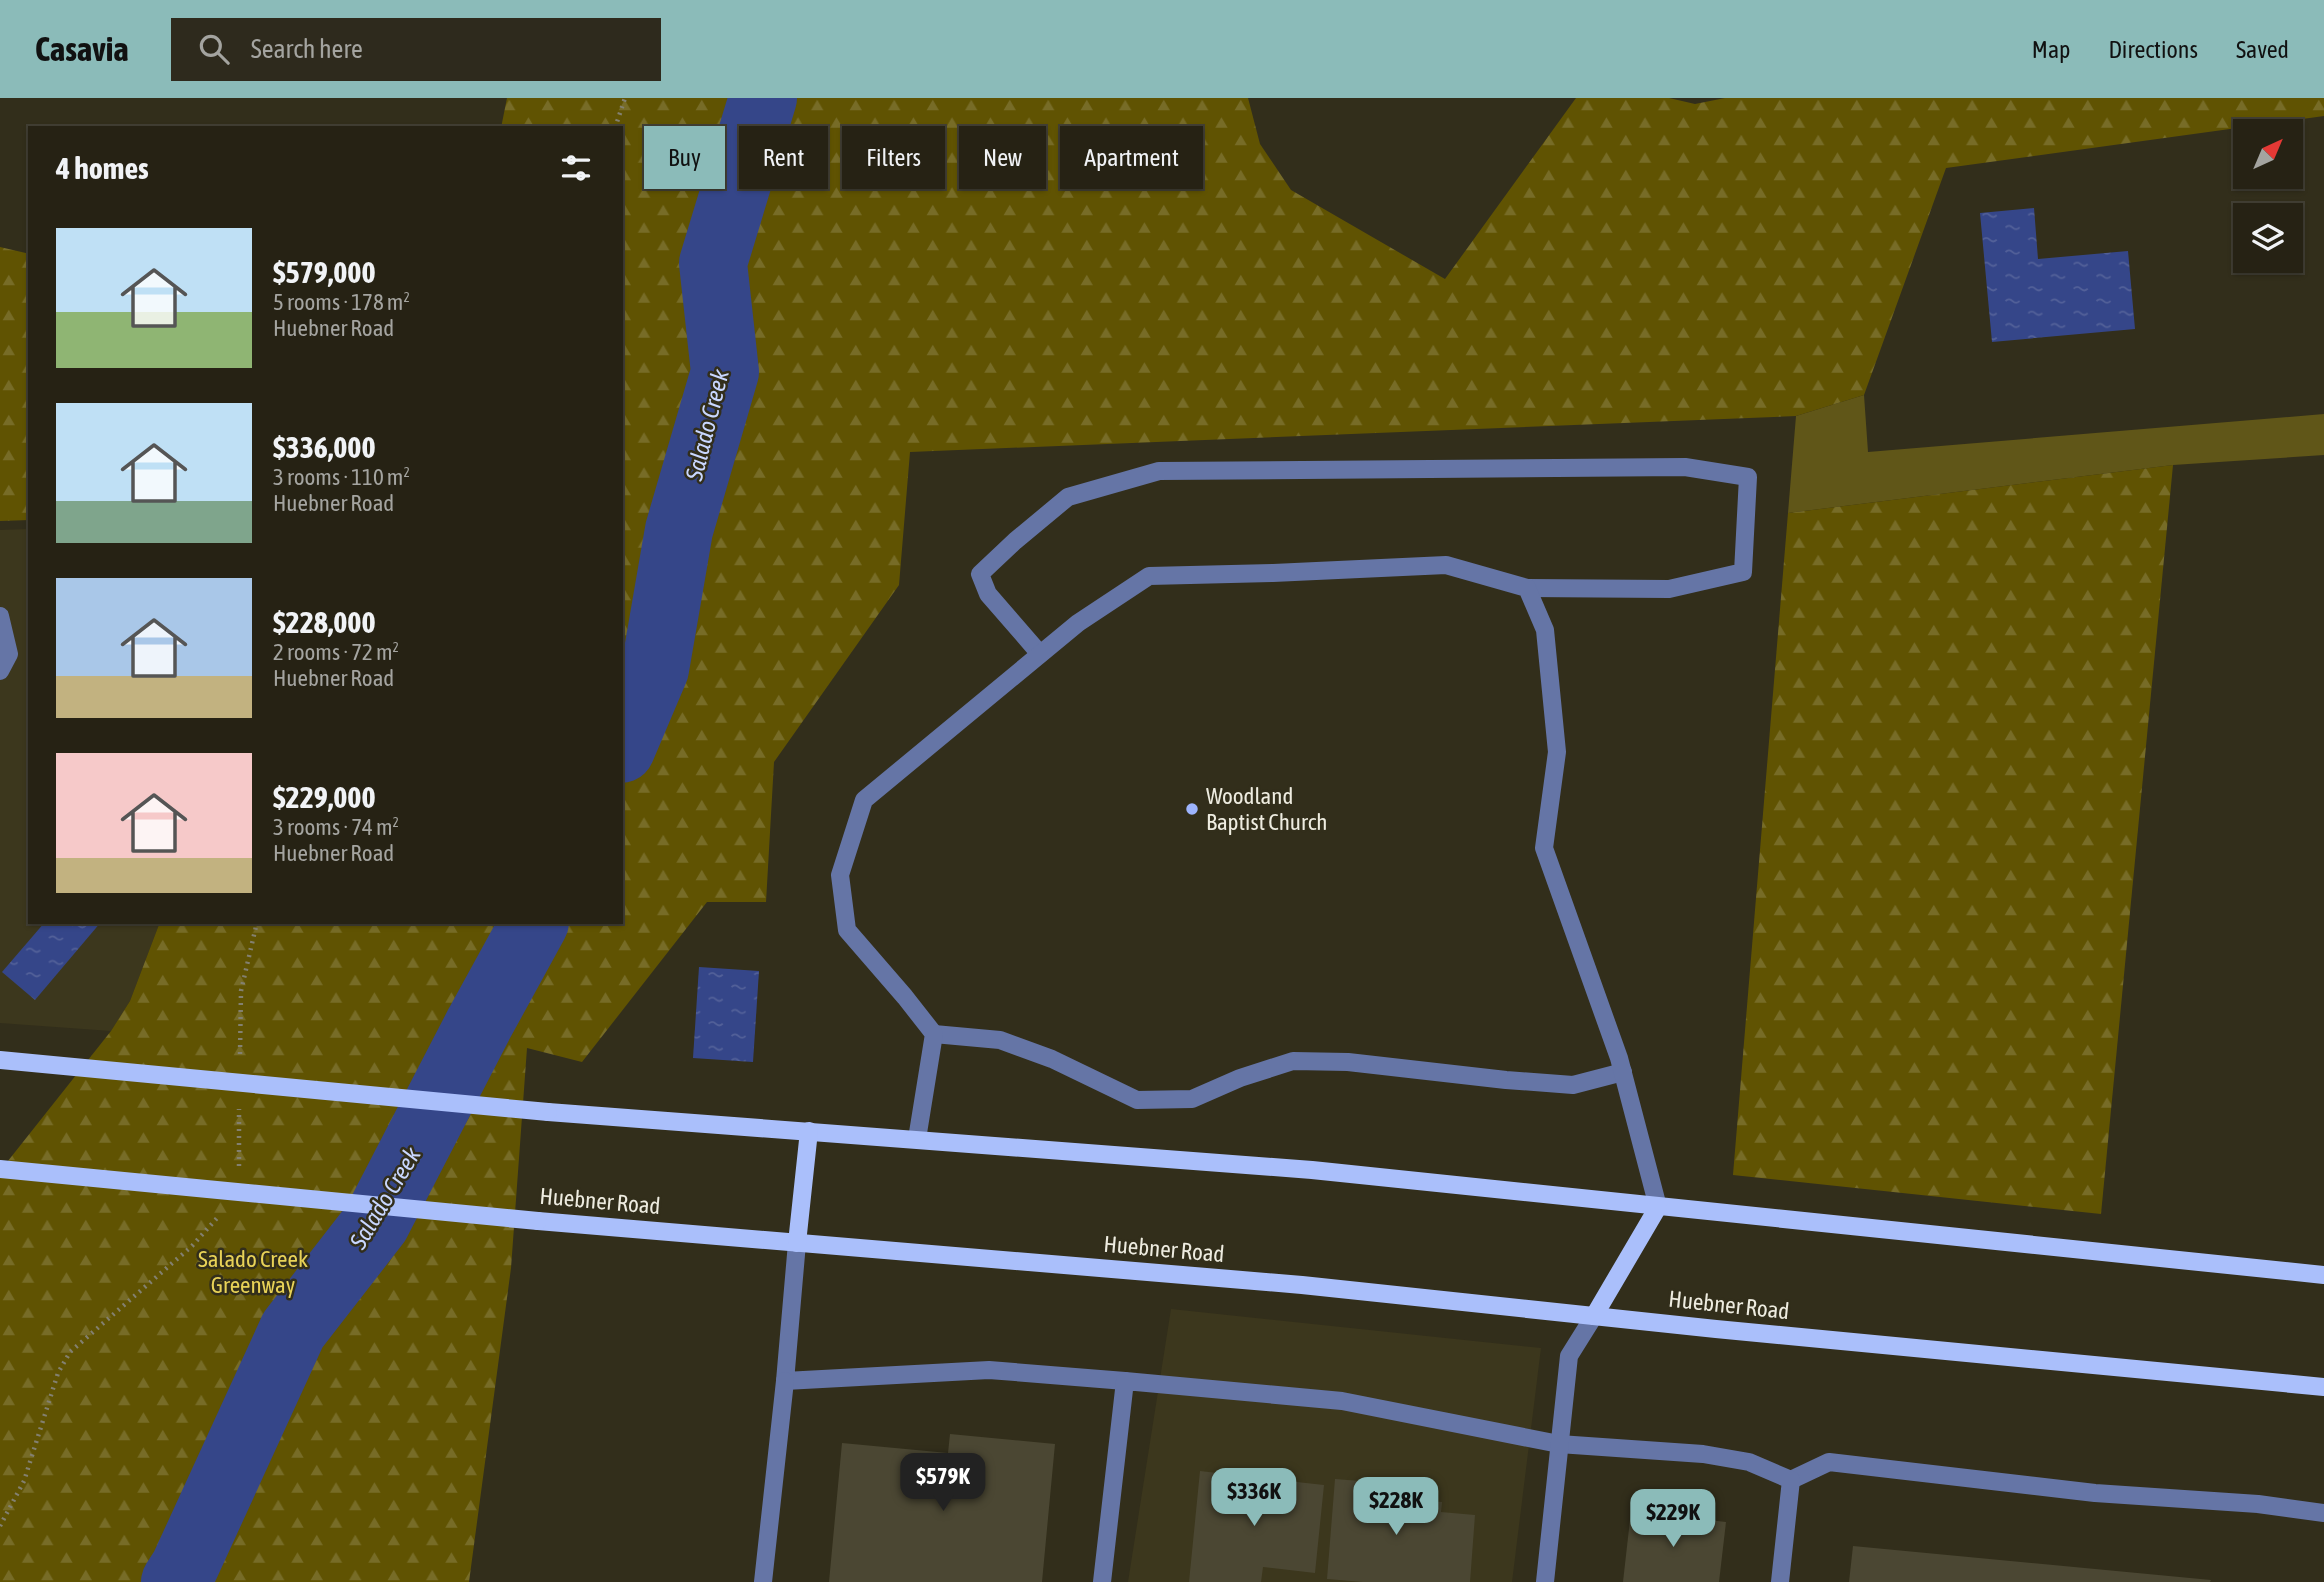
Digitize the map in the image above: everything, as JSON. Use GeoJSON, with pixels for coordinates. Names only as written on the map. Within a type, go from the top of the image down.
{"type":"FeatureCollection","features":[{"type":"Feature","properties":{"kind":"main road"},"geometry":{"type":"LineString","coordinates":[[0,1060],[548,1112],[1312,1170],[2324,1275]]}},
{"type":"Feature","properties":{"kind":"main road"},"geometry":{"type":"LineString","coordinates":[[797,1243],[809,1131]]}},
{"type":"Feature","properties":{"kind":"main road","name":"Huebner Road"},"geometry":{"type":"LineString","coordinates":[[0,1169],[538,1221],[1302,1285],[2324,1387]]}},
{"type":"Feature","properties":{"kind":"main road"},"geometry":{"type":"LineString","coordinates":[[1594,1316],[1658,1207]]}},
{"type":"Feature","properties":{"kind":"lane"},"geometry":{"type":"LineString","coordinates":[[1040,654],[988,594],[980,575],[1015,541],[1068,497],[1159,471],[1685,467],[1748,477],[1743,572],[1669,589],[1527,588],[1446,565],[1149,576],[1078,623],[864,800],[840,875],[847,930],[934,1034],[1000,1040],[1052,1059],[1137,1100],[1192,1099],[1240,1078],[1293,1061],[1348,1062],[1573,1085],[1623,1072]]}},
{"type":"Feature","properties":{"kind":"lane"},"geometry":{"type":"LineString","coordinates":[[1527,588],[1545,630],[1557,752],[1544,848],[1623,1072],[1658,1207]]}},
{"type":"Feature","properties":{"kind":"lane"},"geometry":{"type":"LineString","coordinates":[[0,616],[9,654],[0,671]]}},
{"type":"Feature","properties":{"kind":"lane"},"geometry":{"type":"LineString","coordinates":[[917,1139],[934,1034]]}},
{"type":"Feature","properties":{"kind":"lane"},"geometry":{"type":"LineString","coordinates":[[763,1582],[797,1243]]}},
{"type":"Feature","properties":{"kind":"lane"},"geometry":{"type":"LineString","coordinates":[[1545,1582],[1569,1356],[1594,1316]]}},
{"type":"Feature","properties":{"kind":"lane"},"geometry":{"type":"LineString","coordinates":[[785,1381],[989,1370],[1125,1381],[1342,1401],[1559,1444],[1703,1454],[1749,1462],[1791,1480],[1829,1462],[2095,1493],[2258,1504],[2324,1513]]}},
{"type":"Feature","properties":{"kind":"lane"},"geometry":{"type":"LineString","coordinates":[[1102,1582],[1125,1381]]}},
{"type":"Feature","properties":{"kind":"lane"},"geometry":{"type":"LineString","coordinates":[[1780,1582],[1791,1480]]}},
{"type":"Feature","properties":{"kind":"path"},"geometry":{"type":"LineString","coordinates":[[616,126],[625,98]]}},
{"type":"Feature","properties":{"kind":"path"},"geometry":{"type":"LineString","coordinates":[[240,1060],[241,990],[257,924]]}},
{"type":"Feature","properties":{"kind":"path"},"geometry":{"type":"LineString","coordinates":[[239,1102],[239,1172]]}},
{"type":"Feature","properties":{"kind":"path"},"geometry":{"type":"LineString","coordinates":[[0,1526],[24,1481],[58,1373],[70,1352],[192,1246],[222,1213]]}},
{"type":"Feature","properties":{"kind":"shaded area"},"geometry":{"type":"Polygon","coordinates":[[[1864,395],[1868,452],[2324,414],[2324,455],[2173,465],[1788,513],[1796,416],[1864,395]]]}},
{"type":"Feature","properties":{"kind":"shaded area"},"geometry":{"type":"Polygon","coordinates":[[[28,529],[28,924],[159,924],[130,1001],[111,1031],[0,1023],[0,530],[28,529]]]}},
{"type":"Feature","properties":{"kind":"shaded area"},"geometry":{"type":"Polygon","coordinates":[[[1171,1309],[1541,1348],[1512,1582],[1128,1582],[1171,1309]]]}},
{"type":"Feature","properties":{"kind":"green space","name":"Salado Creek Greenway"},"geometry":{"type":"Polygon","coordinates":[[[507,98],[1248,98],[1260,144],[1291,190],[1445,279],[1576,98],[1669,98],[1695,104],[1725,98],[2324,98],[2324,116],[2302,119],[2233,119],[2233,129],[1946,168],[1864,395],[1796,416],[910,452],[899,585],[774,762],[766,902],[707,902],[582,1062],[527,1048],[511,1268],[469,1582],[0,1582],[0,1171],[111,1031],[130,1001],[159,924],[623,924],[623,126],[501,126],[507,98]]]}},
{"type":"Feature","properties":{"kind":"green space"},"geometry":{"type":"Polygon","coordinates":[[[0,247],[28,254],[28,520],[0,521],[0,247]]]}},
{"type":"Feature","properties":{"kind":"green space"},"geometry":{"type":"Polygon","coordinates":[[[2173,465],[2101,1214],[1733,1175],[1788,513],[2173,465]]]}},
{"type":"Feature","properties":{"kind":"water"},"geometry":{"type":"Polygon","coordinates":[[[2034,208],[2038,259],[2128,251],[2135,329],[1992,342],[1980,213],[2034,208]]]}},
{"type":"Feature","properties":{"kind":"water"},"geometry":{"type":"Polygon","coordinates":[[[43,924],[99,924],[35,1000],[2,972],[43,924]]]}},
{"type":"Feature","properties":{"kind":"water"},"geometry":{"type":"Polygon","coordinates":[[[699,967],[759,971],[753,1062],[693,1058],[699,967]]]}},
{"type":"Feature","properties":{"kind":"building"},"geometry":{"type":"Polygon","coordinates":[[[950,1434],[1055,1444],[1042,1582],[829,1582],[842,1443],[948,1453],[950,1434]]]}},
{"type":"Feature","properties":{"kind":"building"},"geometry":{"type":"Polygon","coordinates":[[[1200,1471],[1324,1485],[1315,1573],[1263,1567],[1261,1582],[1189,1582],[1200,1471]]]}},
{"type":"Feature","properties":{"kind":"building"},"geometry":{"type":"Polygon","coordinates":[[[1335,1479],[1411,1485],[1410,1499],[1442,1502],[1441,1512],[1475,1515],[1470,1582],[1363,1582],[1327,1579],[1335,1479]]]}},
{"type":"Feature","properties":{"kind":"building"},"geometry":{"type":"Polygon","coordinates":[[[1631,1511],[1726,1522],[1719,1582],[1623,1582],[1631,1511]]]}},
{"type":"Feature","properties":{"kind":"building"},"geometry":{"type":"Polygon","coordinates":[[[1853,1546],[2211,1580],[1849,1582],[1853,1546]]]}},
{"type":"Feature","properties":{"kind":"waterway","name":"Salado Creek"},"geometry":{"type":"LineString","coordinates":[[623,744],[655,669],[679,530],[725,372],[713,263],[763,98]]}},
{"type":"Feature","properties":{"kind":"waterway","name":"Salado Creek"},"geometry":{"type":"LineString","coordinates":[[175,1582],[184,1568],[293,1330],[376,1223],[534,924]]}},
{"type":"Feature","properties":{"kind":"place","name":"Woodland Baptist Church"},"geometry":{"type":"Point","coordinates":[1192,809]}}]}
